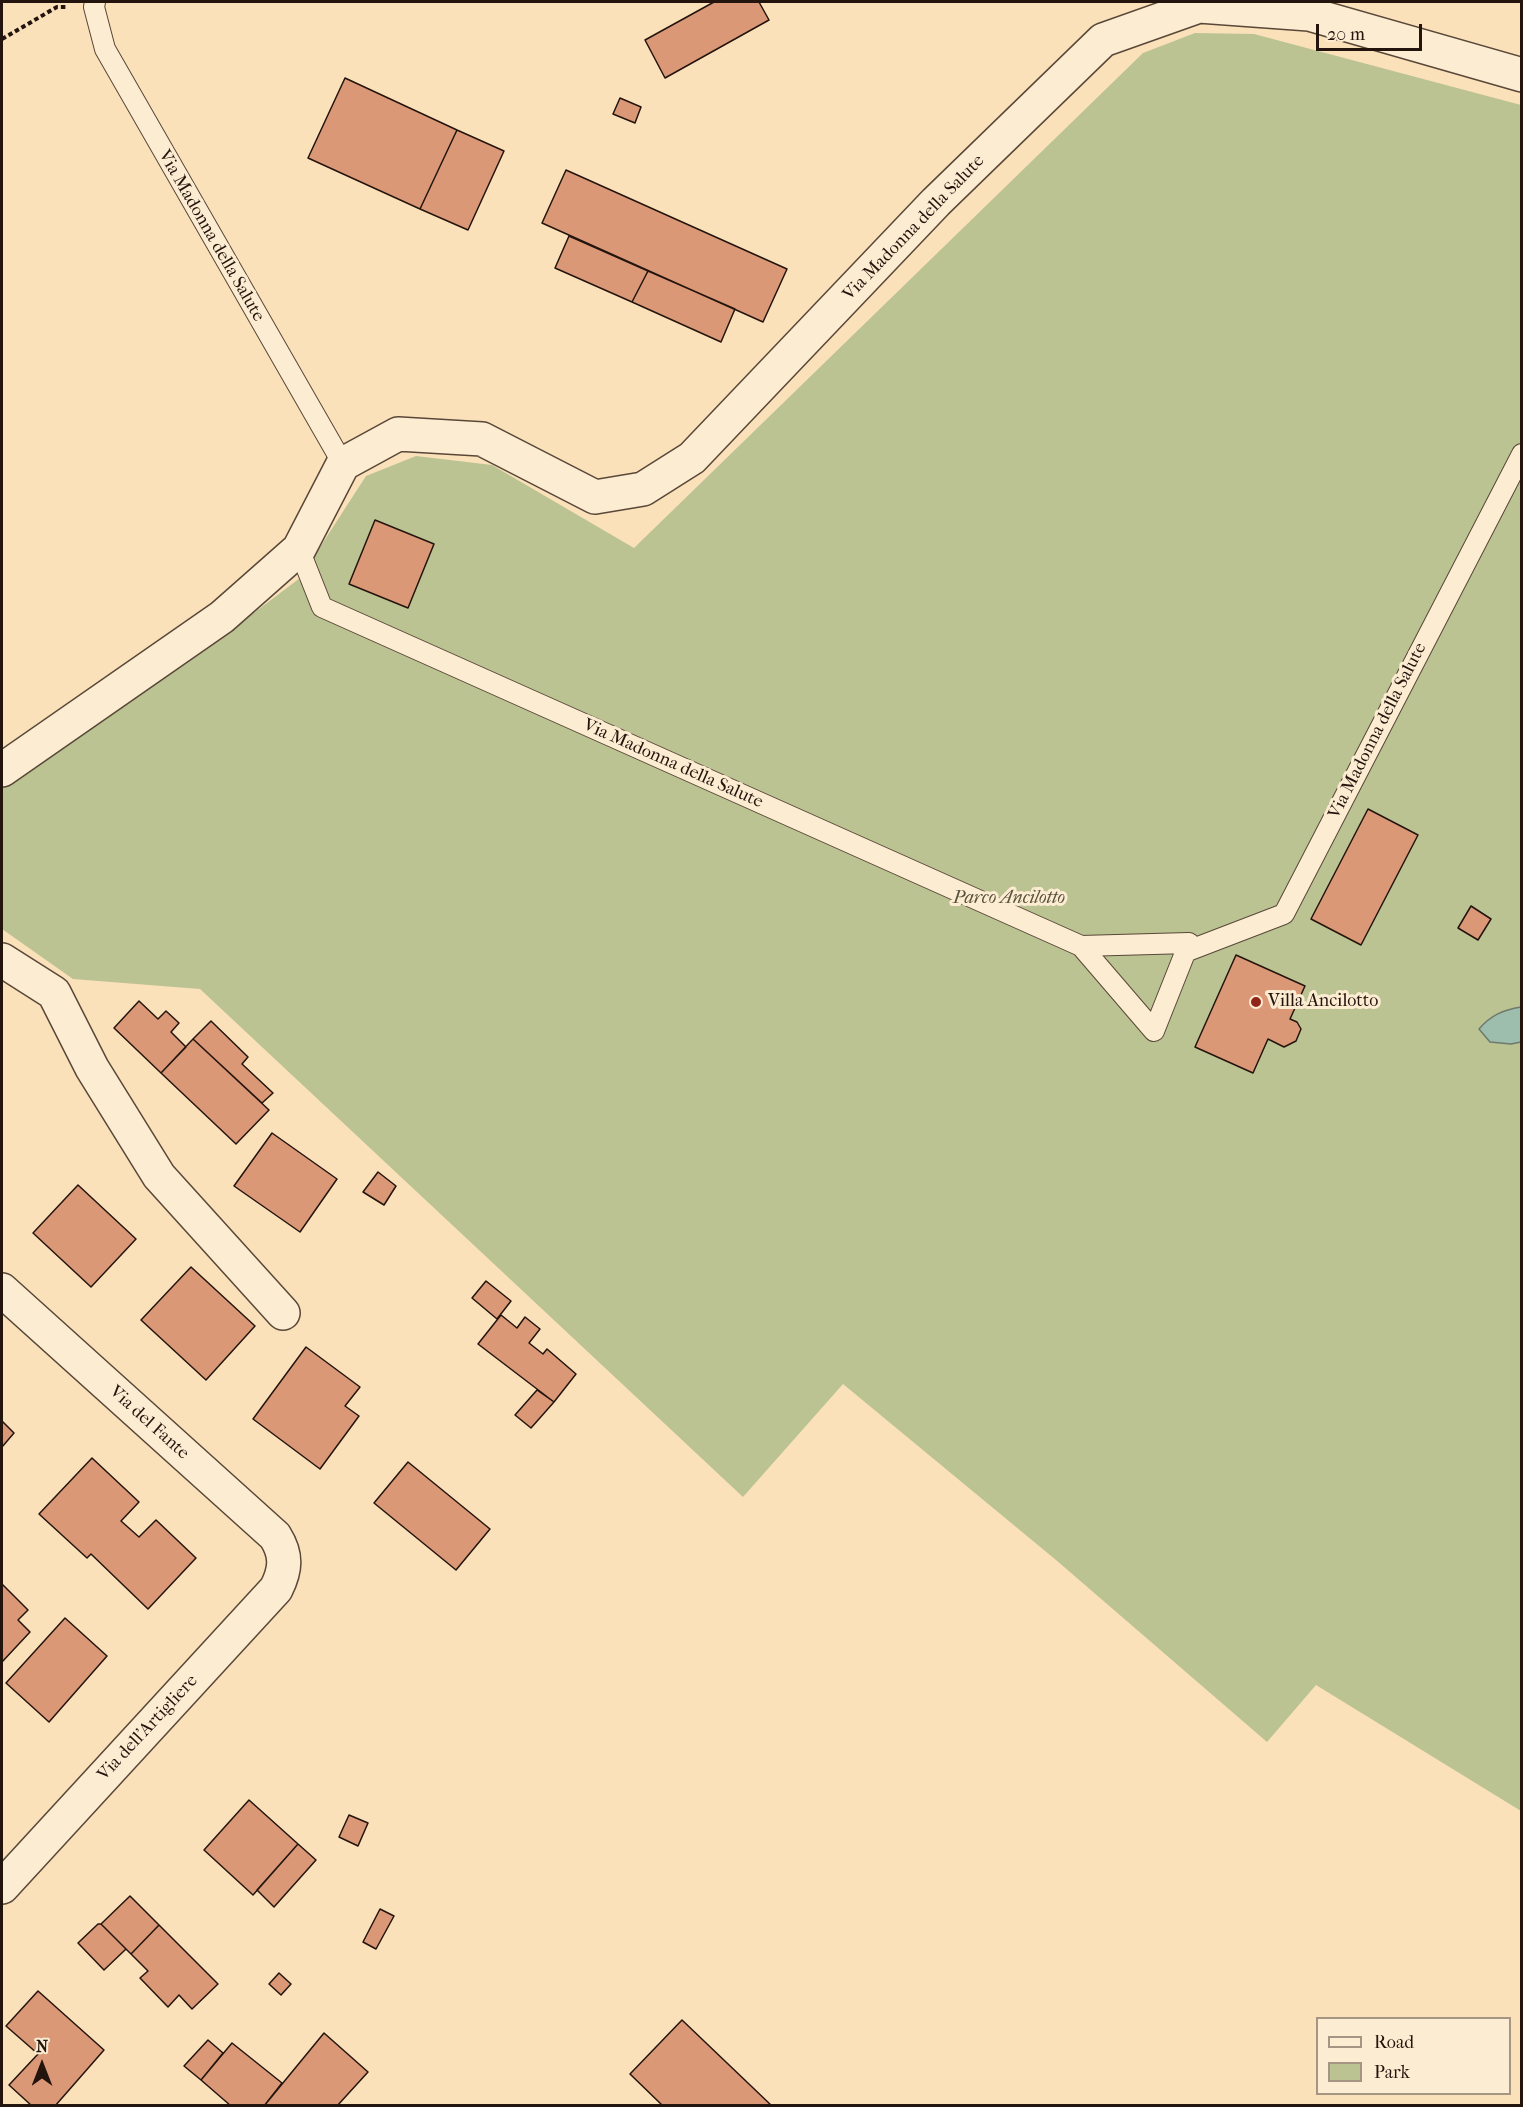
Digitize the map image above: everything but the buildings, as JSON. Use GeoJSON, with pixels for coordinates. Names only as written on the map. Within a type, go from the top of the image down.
{"type":"FeatureCollection","features":[{"type":"Feature","properties":{"kind":"street","name":"Via Madonna della Salute"},"geometry":{"type":"LineString","coordinates":[[343,464],[398,434],[482,439],[595,497],[643,489],[692,458],[936,202],[1103,40],[1200,6],[1309,14],[1521,75]]}},
{"type":"Feature","properties":{"kind":"street"},"geometry":{"type":"LineString","coordinates":[[2,770],[222,617],[299,549],[343,464]]}},
{"type":"Feature","properties":{"kind":"street"},"geometry":{"type":"LineString","coordinates":[[2,960],[54,993],[92,1068],[159,1176],[284,1312]]}},
{"type":"Feature","properties":{"kind":"street","name":"Via del Fante"},"geometry":{"type":"LineString","coordinates":[[2,1290],[275,1536],[283,1548],[284,1563]]}},
{"type":"Feature","properties":{"kind":"street","name":"Via dell'Artigliere"},"geometry":{"type":"LineString","coordinates":[[2,1887],[276,1588],[283,1576],[284,1563]]}},
{"type":"Feature","properties":{"kind":"lane","name":"Via Madonna della Salute"},"geometry":{"type":"LineString","coordinates":[[95,4],[105,49],[343,464]]}},
{"type":"Feature","properties":{"kind":"lane","name":"Via Madonna della Salute"},"geometry":{"type":"LineString","coordinates":[[1185,952],[1284,914],[1521,454]]}},
{"type":"Feature","properties":{"kind":"lane","name":"Via Madonna della Salute"},"geometry":{"type":"LineString","coordinates":[[299,549],[322,607],[1081,946],[1154,1031],[1189,943],[1081,946]]}},
{"type":"Feature","properties":{"kind":"path"},"geometry":{"type":"LineString","coordinates":[[2,39],[57,7],[95,4]]}},
{"type":"Feature","properties":{"kind":"green space","name":"Parco Ancilotto"},"geometry":{"type":"Polygon","coordinates":[[[1195,33],[1254,34],[1521,105],[1521,1811],[1316,1685],[1267,1742],[1056,1560],[843,1384],[743,1497],[200,989],[73,979],[2,929],[2,789],[300,578],[366,476],[416,456],[492,465],[634,548],[1143,53],[1195,33]]]}},
{"type":"Feature","properties":{"kind":"shaded area"},"geometry":{"type":"Polygon","coordinates":[[[1521,1007],[1521,1042],[1511,1044],[1490,1042],[1479,1029],[1498,1014],[1521,1007]]]}},
{"type":"Feature","properties":{"kind":"place","name":"Villa Ancilotto"},"geometry":{"type":"Point","coordinates":[1256,1002]}}]}
